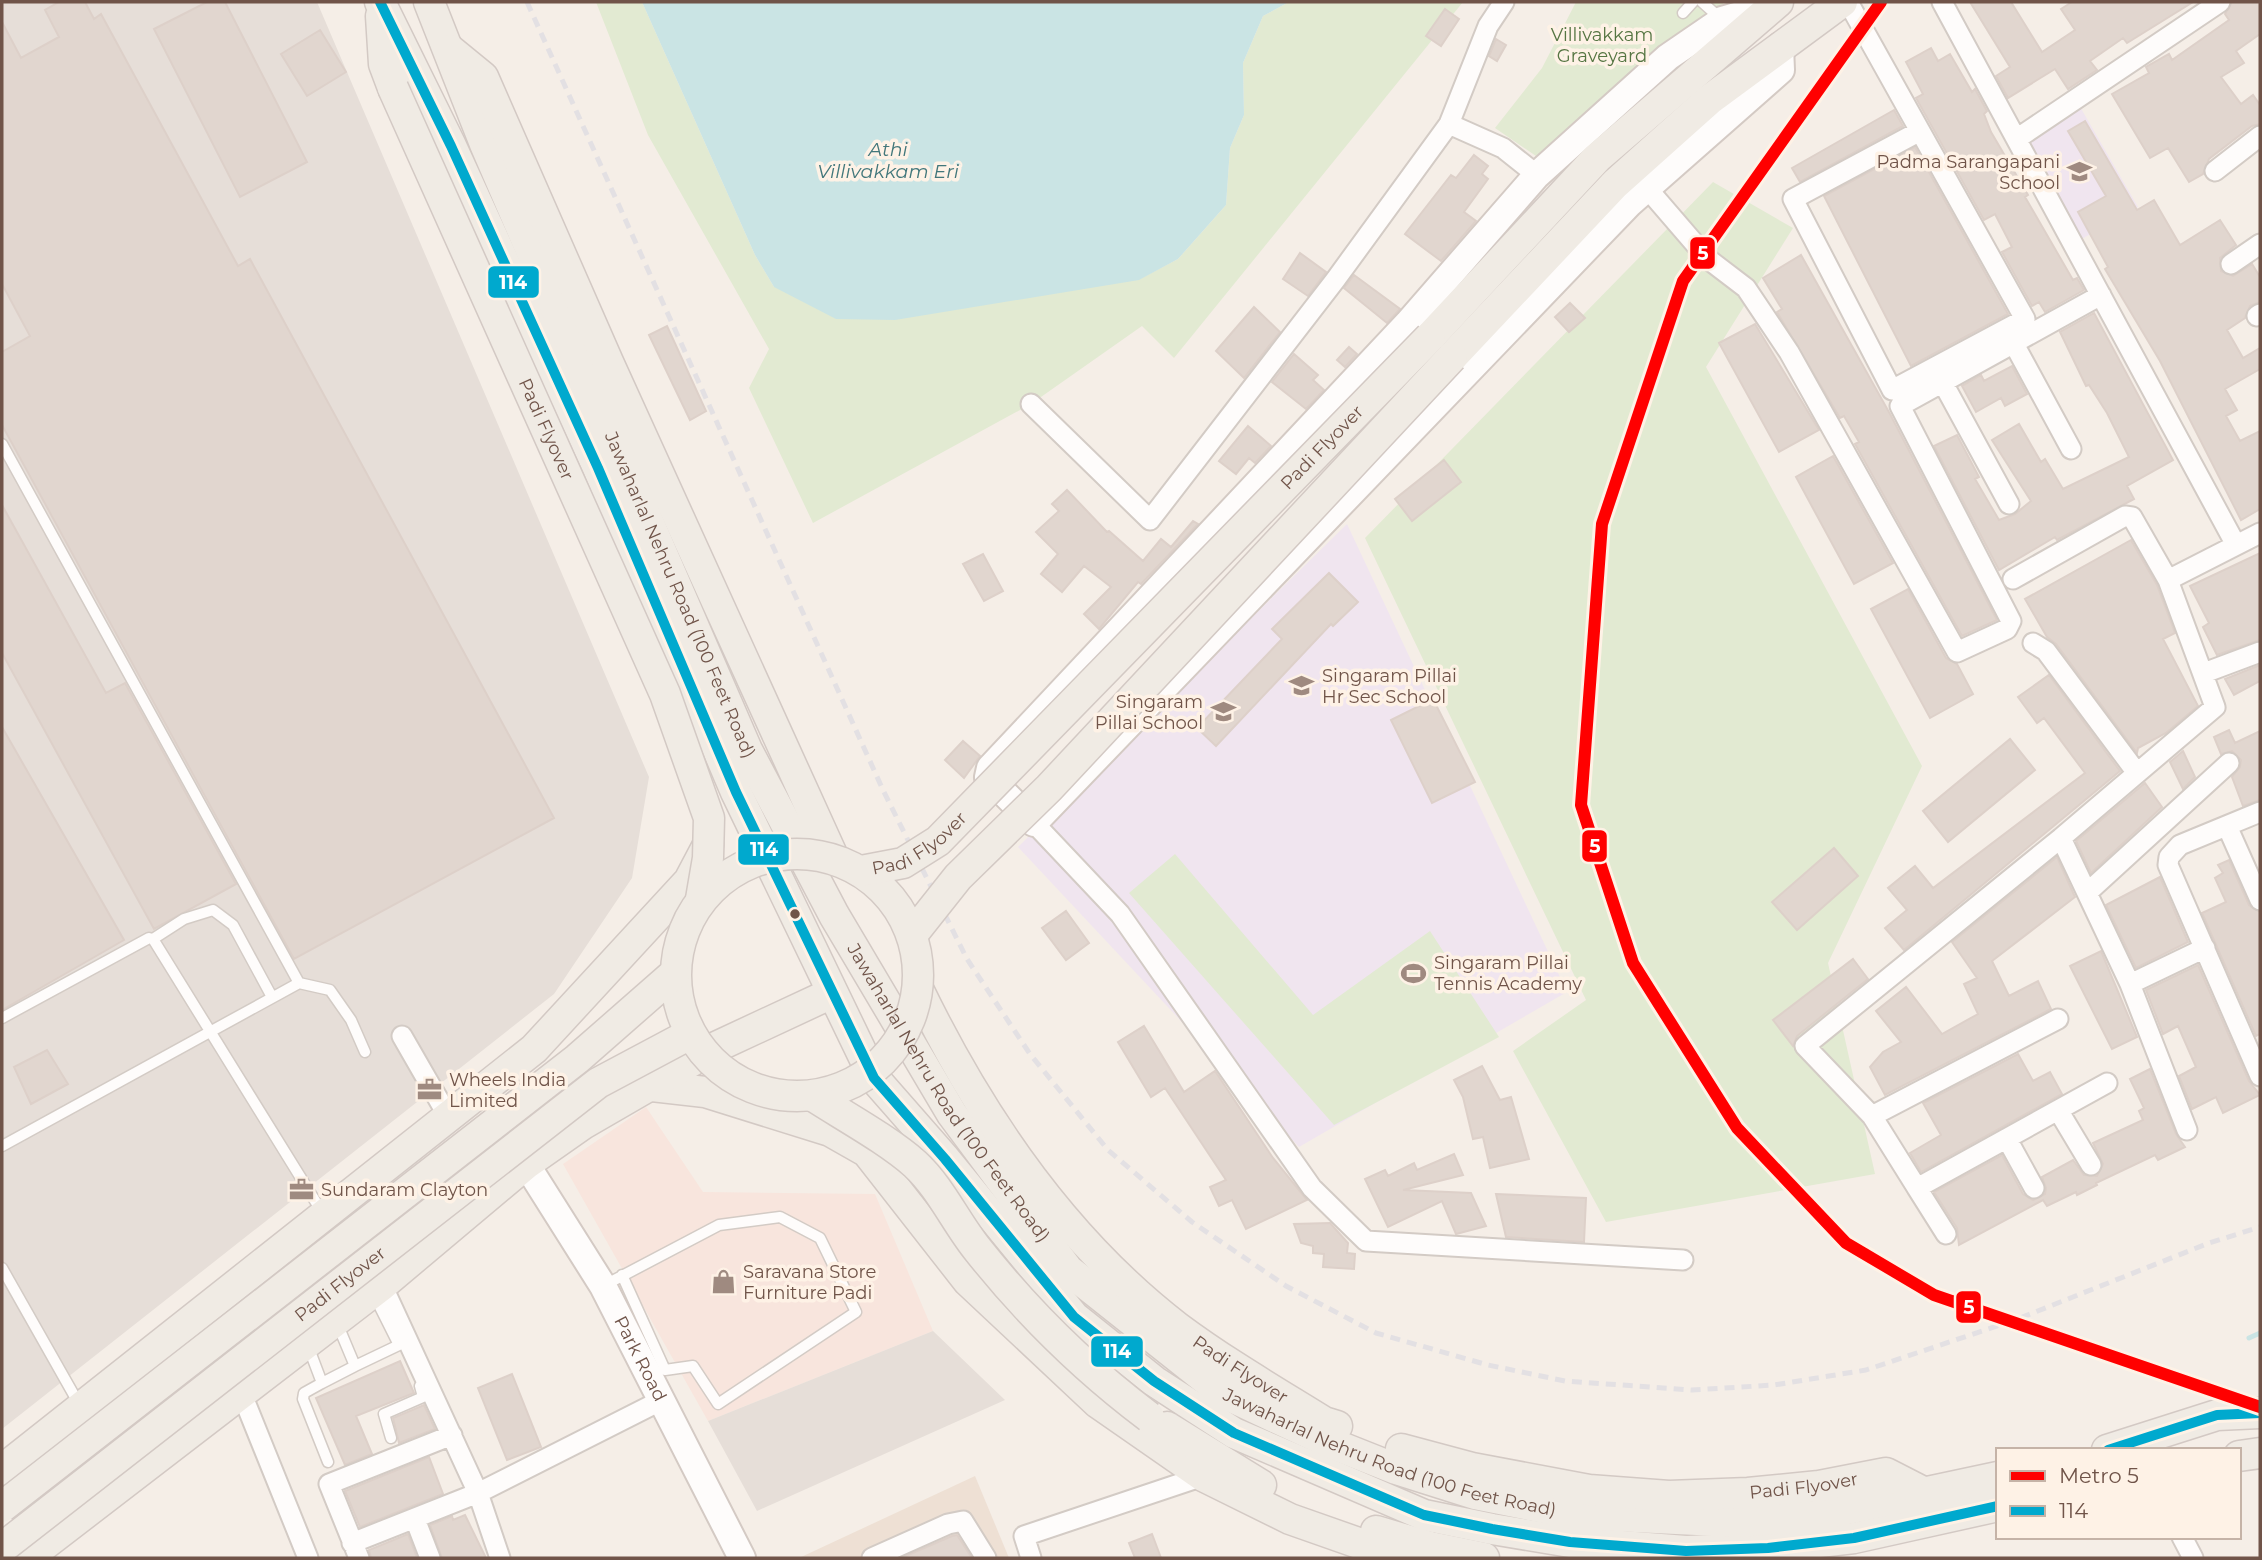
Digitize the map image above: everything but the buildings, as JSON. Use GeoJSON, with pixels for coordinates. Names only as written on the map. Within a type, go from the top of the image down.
{"type":"FeatureCollection","features":[{"type":"Feature","properties":{"kind":"main road","name":"Padi Flyover"},"geometry":{"type":"LineString","coordinates":[[380,2],[384,64],[393,88],[665,694],[709,818],[708,858],[701,899]]}},
{"type":"Feature","properties":{"kind":"main road","name":"Jawaharlal Nehru Road (100 Feet Road)"},"geometry":{"type":"LineString","coordinates":[[380,2],[457,158],[598,468],[736,792],[874,1078],[1074,1317],[1154,1381],[1234,1433],[1424,1515],[1570,1542],[1686,1551],[1768,1548],[1854,1538],[1996,1506]]}},
{"type":"Feature","properties":{"kind":"main road","name":"Jawaharlal Nehru Road (100 Feet Road)"},"geometry":{"type":"LineString","coordinates":[[429,2],[485,144],[747,750],[834,915],[953,1114],[1068,1270],[1223,1393],[1328,1442],[1396,1469],[1475,1494],[1574,1514],[1738,1522],[1815,1516],[1996,1478]]}},
{"type":"Feature","properties":{"kind":"main road","name":"Padi Flyover"},"geometry":{"type":"LineString","coordinates":[[912,935],[958,877],[1049,788],[1615,184],[1709,100],[1842,2]]}},
{"type":"Feature","properties":{"kind":"main road","name":"Padi Flyover"},"geometry":{"type":"LineString","coordinates":[[861,871],[903,863],[938,841],[1420,347],[1597,158],[1776,3]]}},
{"type":"Feature","properties":{"kind":"main road"},"geometry":{"type":"LineString","coordinates":[[449,49],[483,77],[834,859]]}},
{"type":"Feature","properties":{"kind":"main road"},"geometry":{"type":"LineString","coordinates":[[2,1470],[534,1049],[689,881],[736,792]]}},
{"type":"Feature","properties":{"kind":"main road","name":"Padi Flyover"},"geometry":{"type":"LineString","coordinates":[[805,853],[834,859],[861,871],[892,898],[912,935],[918,961],[918,989],[907,1027],[884,1060],[852,1083],[813,1096],[777,1095],[742,1084],[712,1063],[690,1034],[678,1005],[674,974],[682,934],[701,899],[722,879],[757,861],[776,855],[805,853]]}},
{"type":"Feature","properties":{"kind":"main road","name":"Padi Flyover"},"geometry":{"type":"LineString","coordinates":[[2,1507],[577,1059],[674,974]]}},
{"type":"Feature","properties":{"kind":"main road","name":"Padi Flyover"},"geometry":{"type":"LineString","coordinates":[[918,989],[949,1051],[980,1104],[1035,1182],[1102,1260],[1186,1333],[1229,1364],[1324,1422],[1427,1458],[1589,1490],[1669,1496],[1748,1493],[1819,1486],[1886,1473],[1925,1493]]}},
{"type":"Feature","properties":{"kind":"main road"},"geometry":{"type":"LineString","coordinates":[[27,1558],[377,1289],[526,1164],[583,1124],[716,1047],[832,993]]}},
{"type":"Feature","properties":{"kind":"main road","name":"Padi Flyover"},"geometry":{"type":"LineString","coordinates":[[2,1548],[598,1083],[690,1034]]}},
{"type":"Feature","properties":{"kind":"main road"},"geometry":{"type":"LineString","coordinates":[[534,1049],[583,1124]]}},
{"type":"Feature","properties":{"kind":"main road"},"geometry":{"type":"LineString","coordinates":[[652,1086],[705,1092],[830,1131],[867,1152],[968,1281],[1098,1403],[1203,1476],[1290,1520],[1401,1558]]}},
{"type":"Feature","properties":{"kind":"main road"},"geometry":{"type":"LineString","coordinates":[[813,1096],[915,1164],[942,1197],[977,1249],[1033,1313],[1098,1378],[1149,1417],[1268,1489],[1325,1514],[1430,1547],[1484,1558]]}},
{"type":"Feature","properties":{"kind":"main road"},"geometry":{"type":"LineString","coordinates":[[918,1218],[966,1185]]}},
{"type":"Feature","properties":{"kind":"main road"},"geometry":{"type":"LineString","coordinates":[[2113,1448],[2217,1415],[2260,1413]]}},
{"type":"Feature","properties":{"kind":"main road"},"geometry":{"type":"LineString","coordinates":[[2241,1456],[2260,1453]]}},
{"type":"Feature","properties":{"kind":"main road"},"geometry":{"type":"LineString","coordinates":[[1830,1558],[1854,1538]]}},
{"type":"Feature","properties":{"kind":"street"},"geometry":{"type":"LineString","coordinates":[[1031,404],[1150,520],[1336,279],[1448,124],[1488,26],[1504,2]]}},
{"type":"Feature","properties":{"kind":"street"},"geometry":{"type":"LineString","coordinates":[[1848,2],[2025,319],[1892,390],[1793,199],[1920,131]]}},
{"type":"Feature","properties":{"kind":"street"},"geometry":{"type":"LineString","coordinates":[[1942,2],[2236,545]]}},
{"type":"Feature","properties":{"kind":"street"},"geometry":{"type":"LineString","coordinates":[[2018,138],[2220,2]]}},
{"type":"Feature","properties":{"kind":"street"},"geometry":{"type":"LineString","coordinates":[[1683,1259],[1366,1241],[1312,1188],[1120,914],[988,777],[990,768],[1408,323],[1538,175],[1668,57],[1722,20],[1776,3]]}},
{"type":"Feature","properties":{"kind":"street"},"geometry":{"type":"LineString","coordinates":[[1034,823],[1646,187],[1781,70],[1780,46]]}},
{"type":"Feature","properties":{"kind":"street"},"geometry":{"type":"LineString","coordinates":[[1448,124],[1503,148],[1538,175]]}},
{"type":"Feature","properties":{"kind":"street"},"geometry":{"type":"LineString","coordinates":[[2215,172],[2260,136]]}},
{"type":"Feature","properties":{"kind":"street"},"geometry":{"type":"LineString","coordinates":[[1646,187],[1708,259],[1746,288],[1759,304],[1789,352],[1955,650],[1961,652],[2007,629],[2011,621],[1900,406],[2101,295]]}},
{"type":"Feature","properties":{"kind":"street"},"geometry":{"type":"LineString","coordinates":[[2231,264],[2260,244]]}},
{"type":"Feature","properties":{"kind":"street"},"geometry":{"type":"LineString","coordinates":[[2014,344],[2071,449]]}},
{"type":"Feature","properties":{"kind":"street"},"geometry":{"type":"LineString","coordinates":[[1943,383],[2009,504]]}},
{"type":"Feature","properties":{"kind":"street"},"geometry":{"type":"LineString","coordinates":[[1946,1234],[1872,1115],[1805,1046],[2061,838],[2214,707],[2168,579],[2145,538],[2128,516],[2013,579]]}},
{"type":"Feature","properties":{"kind":"street"},"geometry":{"type":"LineString","coordinates":[[2168,579],[2260,533]]}},
{"type":"Feature","properties":{"kind":"street"},"geometry":{"type":"LineString","coordinates":[[2033,643],[2046,651],[2137,773]]}},
{"type":"Feature","properties":{"kind":"street"},"geometry":{"type":"LineString","coordinates":[[2204,674],[2260,652]]}},
{"type":"Feature","properties":{"kind":"street"},"geometry":{"type":"LineString","coordinates":[[2088,892],[2229,763]]}},
{"type":"Feature","properties":{"kind":"street"},"geometry":{"type":"LineString","coordinates":[[2260,812],[2180,845],[2169,857],[2168,864],[2256,1055],[2260,1076]]}},
{"type":"Feature","properties":{"kind":"street"},"geometry":{"type":"LineString","coordinates":[[2227,826],[2260,900]]}},
{"type":"Feature","properties":{"kind":"street"},"geometry":{"type":"LineString","coordinates":[[2061,838],[2130,984],[2187,1130]]}},
{"type":"Feature","properties":{"kind":"street"},"geometry":{"type":"LineString","coordinates":[[2130,984],[2205,948]]}},
{"type":"Feature","properties":{"kind":"street"},"geometry":{"type":"LineString","coordinates":[[1872,1115],[2057,1019]]}},
{"type":"Feature","properties":{"kind":"street"},"geometry":{"type":"LineString","coordinates":[[401,1036],[448,1116]]}},
{"type":"Feature","properties":{"kind":"street"},"geometry":{"type":"LineString","coordinates":[[1917,1188],[2107,1083]]}},
{"type":"Feature","properties":{"kind":"street"},"geometry":{"type":"LineString","coordinates":[[2058,1110],[2091,1165]]}},
{"type":"Feature","properties":{"kind":"street"},"geometry":{"type":"LineString","coordinates":[[2007,1139],[2034,1188]]}},
{"type":"Feature","properties":{"kind":"street","name":"Park Road"},"geometry":{"type":"LineString","coordinates":[[526,1164],[612,1281],[660,1401],[742,1558]]}},
{"type":"Feature","properties":{"kind":"street"},"geometry":{"type":"LineString","coordinates":[[377,1289],[452,1435],[478,1493],[500,1558]]}},
{"type":"Feature","properties":{"kind":"street"},"geometry":{"type":"LineString","coordinates":[[241,1392],[308,1558]]}},
{"type":"Feature","properties":{"kind":"street"},"geometry":{"type":"LineString","coordinates":[[452,1435],[329,1484],[356,1551],[415,1519],[478,1493],[660,1401]]}},
{"type":"Feature","properties":{"kind":"street"},"geometry":{"type":"LineString","coordinates":[[1031,1558],[1024,1536],[1203,1476]]}},
{"type":"Feature","properties":{"kind":"street"},"geometry":{"type":"LineString","coordinates":[[415,1519],[430,1558]]}},
{"type":"Feature","properties":{"kind":"street"},"geometry":{"type":"LineString","coordinates":[[872,1558],[948,1524],[963,1521],[986,1558]]}},
{"type":"Feature","properties":{"kind":"street"},"geometry":{"type":"LineString","coordinates":[[2183,1539],[2193,1558]]}},
{"type":"Feature","properties":{"kind":"lane"},"geometry":{"type":"LineString","coordinates":[[1683,13],[1693,2]]}},
{"type":"Feature","properties":{"kind":"lane"},"geometry":{"type":"LineString","coordinates":[[1702,2],[1722,20]]}},
{"type":"Feature","properties":{"kind":"lane"},"geometry":{"type":"LineString","coordinates":[[2,444],[299,983]]}},
{"type":"Feature","properties":{"kind":"lane"},"geometry":{"type":"LineString","coordinates":[[2,1018],[149,938],[153,939],[184,919],[213,910],[233,925],[272,997]]}},
{"type":"Feature","properties":{"kind":"lane"},"geometry":{"type":"LineString","coordinates":[[153,939],[324,1215]]}},
{"type":"Feature","properties":{"kind":"lane"},"geometry":{"type":"LineString","coordinates":[[2,1146],[299,983],[330,990],[351,1020],[365,1052]]}},
{"type":"Feature","properties":{"kind":"lane"},"geometry":{"type":"LineString","coordinates":[[780,1217],[820,1238],[856,1312],[718,1404],[693,1366],[665,1370],[612,1281],[719,1224],[780,1217]]}},
{"type":"Feature","properties":{"kind":"lane"},"geometry":{"type":"LineString","coordinates":[[2,1268],[80,1408]]}},
{"type":"Feature","properties":{"kind":"lane"},"geometry":{"type":"LineString","coordinates":[[377,1289],[399,1345],[423,1393],[423,1397],[384,1414],[391,1438]]}},
{"type":"Feature","properties":{"kind":"lane"},"geometry":{"type":"LineString","coordinates":[[335,1320],[355,1366]]}},
{"type":"Feature","properties":{"kind":"lane"},"geometry":{"type":"LineString","coordinates":[[306,1341],[321,1383]]}},
{"type":"Feature","properties":{"kind":"lane"},"geometry":{"type":"LineString","coordinates":[[328,1462],[303,1399],[304,1393],[399,1345]]}},
{"type":"Feature","properties":{"kind":"shaded area"},"geometry":{"type":"Polygon","coordinates":[[[2,2],[317,2],[649,777],[632,878],[554,994],[2,1429],[2,2]]]}},
{"type":"Feature","properties":{"kind":"shaded area","name":"Padma Sarangapani School"},"geometry":{"type":"Polygon","coordinates":[[[2079,105],[2138,207],[2080,240],[2024,138],[2079,105]]]}},
{"type":"Feature","properties":{"kind":"shaded area","name":"Singaram Pillai Hr Sec School"},"geometry":{"type":"Polygon","coordinates":[[[1347,524],[1567,992],[1299,1147],[1018,847],[1347,524]]]}},
{"type":"Feature","properties":{"kind":"shaded area"},"geometry":{"type":"Polygon","coordinates":[[[646,1107],[703,1192],[875,1194],[933,1331],[708,1421],[563,1164],[646,1107]]]}},
{"type":"Feature","properties":{"kind":"shaded area"},"geometry":{"type":"Polygon","coordinates":[[[933,1331],[1005,1400],[757,1511],[708,1421],[933,1331]]]}},
{"type":"Feature","properties":{"kind":"shaded area"},"geometry":{"type":"Polygon","coordinates":[[[975,1476],[1009,1558],[799,1558],[975,1476]]]}},
{"type":"Feature","properties":{"kind":"green space"},"geometry":{"type":"Polygon","coordinates":[[[596,2],[642,2],[755,255],[774,287],[1138,280],[1178,259],[1226,205],[1230,148],[1244,115],[1243,63],[1263,16],[1289,2],[1463,2],[1174,358],[1142,326],[1031,404],[813,523],[749,388],[769,349],[648,135],[596,2]]]}},
{"type":"Feature","properties":{"kind":"green space","name":"Villivakkam Graveyard"},"geometry":{"type":"Polygon","coordinates":[[[1576,2],[1725,2],[1536,156],[1495,128],[1542,68],[1576,2]]]}},
{"type":"Feature","properties":{"kind":"green space"},"geometry":{"type":"Polygon","coordinates":[[[1713,182],[1793,228],[1706,367],[1922,766],[1828,963],[1875,1174],[1606,1222],[1513,1051],[1586,1000],[1365,538],[1713,182]]]}},
{"type":"Feature","properties":{"kind":"green space","name":"Singaram Pillai Tennis Academy"},"geometry":{"type":"Polygon","coordinates":[[[1175,854],[1313,1015],[1430,931],[1499,1037],[1334,1125],[1129,893],[1175,854]]]}},
{"type":"Feature","properties":{"kind":"water","name":"Athi Villivakkam Eri"},"geometry":{"type":"Polygon","coordinates":[[[642,2],[1289,2],[1263,16],[1243,63],[1244,115],[1230,148],[1226,205],[1178,259],[1139,280],[895,320],[836,319],[774,287],[755,255],[642,2]]]}},
{"type":"Feature","properties":{"kind":"waterway"},"geometry":{"type":"LineString","coordinates":[[2249,1338],[2260,1333]]}},
{"type":"Feature","properties":{"kind":"railway"},"geometry":{"type":"LineString","coordinates":[[527,2],[883,790],[967,959],[1030,1054],[1108,1150],[1192,1222],[1286,1286],[1376,1333],[1488,1365],[1565,1381],[1692,1390],[1774,1385],[1866,1370],[2015,1320],[2209,1243],[2260,1227]]}},
{"type":"Feature","properties":{"kind":"metro line","name":"5"},"geometry":{"type":"LineString","coordinates":[[1881,2],[1683,281],[1602,524],[1581,805],[1633,963],[1737,1128],[1846,1243],[1934,1295],[2260,1407]]}},
{"type":"Feature","properties":{"kind":"transit line","name":"114"},"geometry":{"type":"LineString","coordinates":[[380,2],[451,146],[598,468],[736,792],[874,1078],[945,1159],[1074,1317],[1154,1381],[1234,1433],[1424,1515],[1492,1529],[1570,1542],[1686,1551],[1768,1548],[1854,1538],[1996,1506]]}},
{"type":"Feature","properties":{"kind":"transit line","name":"114"},"geometry":{"type":"LineString","coordinates":[[2114,1448],[2217,1415],[2260,1413]]}},
{"type":"Feature","properties":{"kind":"place","name":"Padma Sarangapani School"},"geometry":{"type":"Point","coordinates":[2080,172]}},
{"type":"Feature","properties":{"kind":"place","name":"Singaram Pillai Hr Sec School"},"geometry":{"type":"Point","coordinates":[1302,686]}},
{"type":"Feature","properties":{"kind":"place","name":"Singaram Pillai School"},"geometry":{"type":"Point","coordinates":[1223,712]}},
{"type":"Feature","properties":{"kind":"place","name":"Singaram Pillai Tennis Academy"},"geometry":{"type":"Point","coordinates":[1414,973]}},
{"type":"Feature","properties":{"kind":"place","name":"Wheels India Limited"},"geometry":{"type":"Point","coordinates":[429,1090]}},
{"type":"Feature","properties":{"kind":"place","name":"Sundaram Clayton"},"geometry":{"type":"Point","coordinates":[301,1190]}},
{"type":"Feature","properties":{"kind":"place","name":"Saravana Store Furniture Padi"},"geometry":{"type":"Point","coordinates":[723,1282]}}]}
